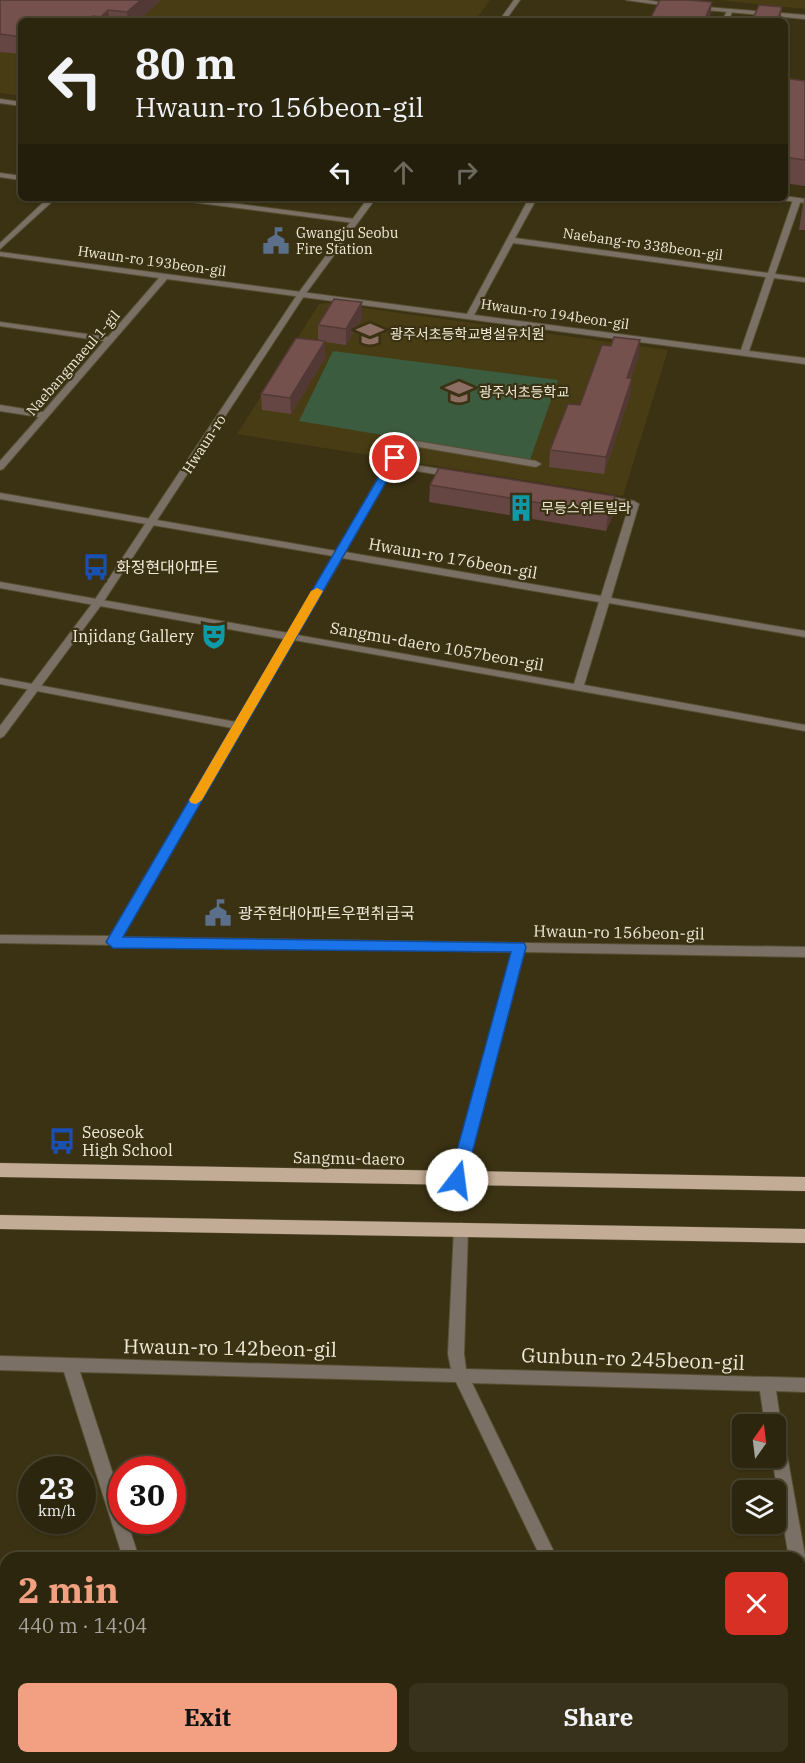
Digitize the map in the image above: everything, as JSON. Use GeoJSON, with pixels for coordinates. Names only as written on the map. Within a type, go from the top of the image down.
{"type":"FeatureCollection","features":[{"type":"Feature","properties":{"kind":"main road","name":"Sangmu-daero"},"geometry":{"type":"LineString","coordinates":[[0,1170],[457,1180],[805,1184]]}},
{"type":"Feature","properties":{"kind":"main road"},"geometry":{"type":"LineString","coordinates":[[0,1222],[805,1236]]}},
{"type":"Feature","properties":{"kind":"street"},"geometry":{"type":"LineString","coordinates":[[504,18],[517,0]]}},
{"type":"Feature","properties":{"kind":"street"},"geometry":{"type":"LineString","coordinates":[[628,0],[805,17]]}},
{"type":"Feature","properties":{"kind":"street"},"geometry":{"type":"LineString","coordinates":[[726,18],[730,10]]}},
{"type":"Feature","properties":{"kind":"street"},"geometry":{"type":"LineString","coordinates":[[0,101],[18,104]]}},
{"type":"Feature","properties":{"kind":"street"},"geometry":{"type":"LineString","coordinates":[[0,175],[18,178]]}},
{"type":"Feature","properties":{"kind":"street"},"geometry":{"type":"LineString","coordinates":[[744,353],[771,275],[801,200]]}},
{"type":"Feature","properties":{"kind":"street"},"geometry":{"type":"LineString","coordinates":[[0,247],[49,201]]}},
{"type":"Feature","properties":{"kind":"street"},"geometry":{"type":"LineString","coordinates":[[199,201],[354,221]]}},
{"type":"Feature","properties":{"kind":"street","name":"Hwaun-ro"},"geometry":{"type":"LineString","coordinates":[[0,734],[98,602],[154,521],[301,295],[370,201]]}},
{"type":"Feature","properties":{"kind":"street"},"geometry":{"type":"LineString","coordinates":[[469,317],[531,201]]}},
{"type":"Feature","properties":{"kind":"street","name":"Naebang-ro 338beon-gil"},"geometry":{"type":"LineString","coordinates":[[511,240],[805,280]]}},
{"type":"Feature","properties":{"kind":"street","name":"Hwaun-ro 193beon-gil"},"geometry":{"type":"LineString","coordinates":[[0,254],[301,295]]}},
{"type":"Feature","properties":{"kind":"street","name":"Naebangmaeul 1-gil"},"geometry":{"type":"LineString","coordinates":[[0,467],[165,276]]}},
{"type":"Feature","properties":{"kind":"street","name":"Hwaun-ro 194beon-gil"},"geometry":{"type":"LineString","coordinates":[[301,295],[805,361]]}},
{"type":"Feature","properties":{"kind":"street"},"geometry":{"type":"LineString","coordinates":[[0,324],[111,340]]}},
{"type":"Feature","properties":{"kind":"street"},"geometry":{"type":"LineString","coordinates":[[0,408],[45,415]]}},
{"type":"Feature","properties":{"kind":"street"},"geometry":{"type":"LineString","coordinates":[[113,942],[404,442],[536,465]]}},
{"type":"Feature","properties":{"kind":"street"},"geometry":{"type":"LineString","coordinates":[[393,461],[461,475]]}},
{"type":"Feature","properties":{"kind":"street","name":"Hwaun-ro 176beon-gil"},"geometry":{"type":"LineString","coordinates":[[0,496],[805,634]]}},
{"type":"Feature","properties":{"kind":"street"},"geometry":{"type":"LineString","coordinates":[[578,688],[634,504],[588,496]]}},
{"type":"Feature","properties":{"kind":"street","name":"Sangmu-daero 1057beon-gil"},"geometry":{"type":"LineString","coordinates":[[0,585],[805,728]]}},
{"type":"Feature","properties":{"kind":"street"},"geometry":{"type":"LineString","coordinates":[[0,681],[238,726]]}},
{"type":"Feature","properties":{"kind":"street","name":"Hwaun-ro 156beon-gil"},"geometry":{"type":"LineString","coordinates":[[0,939],[805,952]]}},
{"type":"Feature","properties":{"kind":"street"},"geometry":{"type":"LineString","coordinates":[[457,1180],[519,947]]}},
{"type":"Feature","properties":{"kind":"street"},"geometry":{"type":"LineString","coordinates":[[461,1229],[456,1354],[460,1375],[546,1552]]}},
{"type":"Feature","properties":{"kind":"street","name":"Hwaun-ro 142beon-gil"},"geometry":{"type":"LineString","coordinates":[[0,1363],[460,1375]]}},
{"type":"Feature","properties":{"kind":"street"},"geometry":{"type":"LineString","coordinates":[[70,1365],[129,1552]]}},
{"type":"Feature","properties":{"kind":"street","name":"Gunbun-ro 245beon-gil"},"geometry":{"type":"LineString","coordinates":[[460,1375],[805,1386]]}},
{"type":"Feature","properties":{"kind":"street"},"geometry":{"type":"LineString","coordinates":[[767,1384],[771,1414]]}},
{"type":"Feature","properties":{"kind":"street"},"geometry":{"type":"LineString","coordinates":[[780,1468],[796,1552]]}},
{"type":"Feature","properties":{"kind":"shaded area"},"geometry":{"type":"Polygon","coordinates":[[[0,0],[490,0],[477,18],[18,18],[18,96],[0,93],[0,0]]]}},
{"type":"Feature","properties":{"kind":"shaded area"},"geometry":{"type":"Polygon","coordinates":[[[718,0],[805,0],[805,9],[718,0]]]}},
{"type":"Feature","properties":{"kind":"shaded area","name":"광주서초등학교"},"geometry":{"type":"Polygon","coordinates":[[[328,303],[668,350],[623,496],[237,434],[319,304],[328,303]]]}},
{"type":"Feature","properties":{"kind":"green space"},"geometry":{"type":"Polygon","coordinates":[[[333,351],[558,380],[530,460],[299,421],[333,351]]]}},
{"type":"Feature","properties":{"kind":"building"},"geometry":{"type":"Polygon","coordinates":[[[0,0],[141,0],[127,12],[108,10],[101,17],[18,18],[18,37],[0,34],[0,0]]]}},
{"type":"Feature","properties":{"kind":"building"},"geometry":{"type":"Polygon","coordinates":[[[660,0],[712,2],[705,18],[651,18],[660,0]]]}},
{"type":"Feature","properties":{"kind":"building"},"geometry":{"type":"Polygon","coordinates":[[[759,5],[782,7],[778,18],[753,18],[759,5]]]}},
{"type":"Feature","properties":{"kind":"building"},"geometry":{"type":"Polygon","coordinates":[[[788,79],[805,81],[805,160],[788,158],[788,79]]]}},
{"type":"Feature","properties":{"kind":"building"},"geometry":{"type":"Polygon","coordinates":[[[334,299],[362,302],[346,329],[318,325],[334,299]]]}},
{"type":"Feature","properties":{"kind":"building"},"geometry":{"type":"Polygon","coordinates":[[[614,337],[640,340],[627,378],[632,378],[606,457],[550,450],[568,404],[580,405],[602,345],[611,346],[614,337]]]}},
{"type":"Feature","properties":{"kind":"building"},"geometry":{"type":"Polygon","coordinates":[[[296,338],[325,341],[290,398],[261,394],[296,338]]]}},
{"type":"Feature","properties":{"kind":"building"},"geometry":{"type":"Polygon","coordinates":[[[439,468],[615,496],[608,514],[430,485],[439,468]]]}},
{"type":"Feature","properties":{"kind":"slow traffic"},"geometry":{"type":"LineString","coordinates":[[196,800],[317,591]]}},
{"type":"Feature","properties":{"kind":"place","name":"Gwangju Seobu Fire Station"},"geometry":{"type":"Point","coordinates":[276,241]}},
{"type":"Feature","properties":{"kind":"place","name":"광주서초등학교병설유치원"},"geometry":{"type":"Point","coordinates":[370,334]}},
{"type":"Feature","properties":{"kind":"place","name":"광주서초등학교"},"geometry":{"type":"Point","coordinates":[459,392]}},
{"type":"Feature","properties":{"kind":"place","name":"무등스위트빌라"},"geometry":{"type":"Point","coordinates":[521,508]}},
{"type":"Feature","properties":{"kind":"place","name":"화정현대아파트"},"geometry":{"type":"Point","coordinates":[96,567]}},
{"type":"Feature","properties":{"kind":"place","name":"Injidang Gallery"},"geometry":{"type":"Point","coordinates":[214,636]}},
{"type":"Feature","properties":{"kind":"place","name":"광주현대아파트우편취급국"},"geometry":{"type":"Point","coordinates":[218,913]}},
{"type":"Feature","properties":{"kind":"place","name":"Seoseok High School"},"geometry":{"type":"Point","coordinates":[62,1141]}},
{"type":"Feature","properties":{"kind":"route"},"geometry":{"type":"LineString","coordinates":[[395,458],[113,942],[519,947],[457,1180]]}}]}
